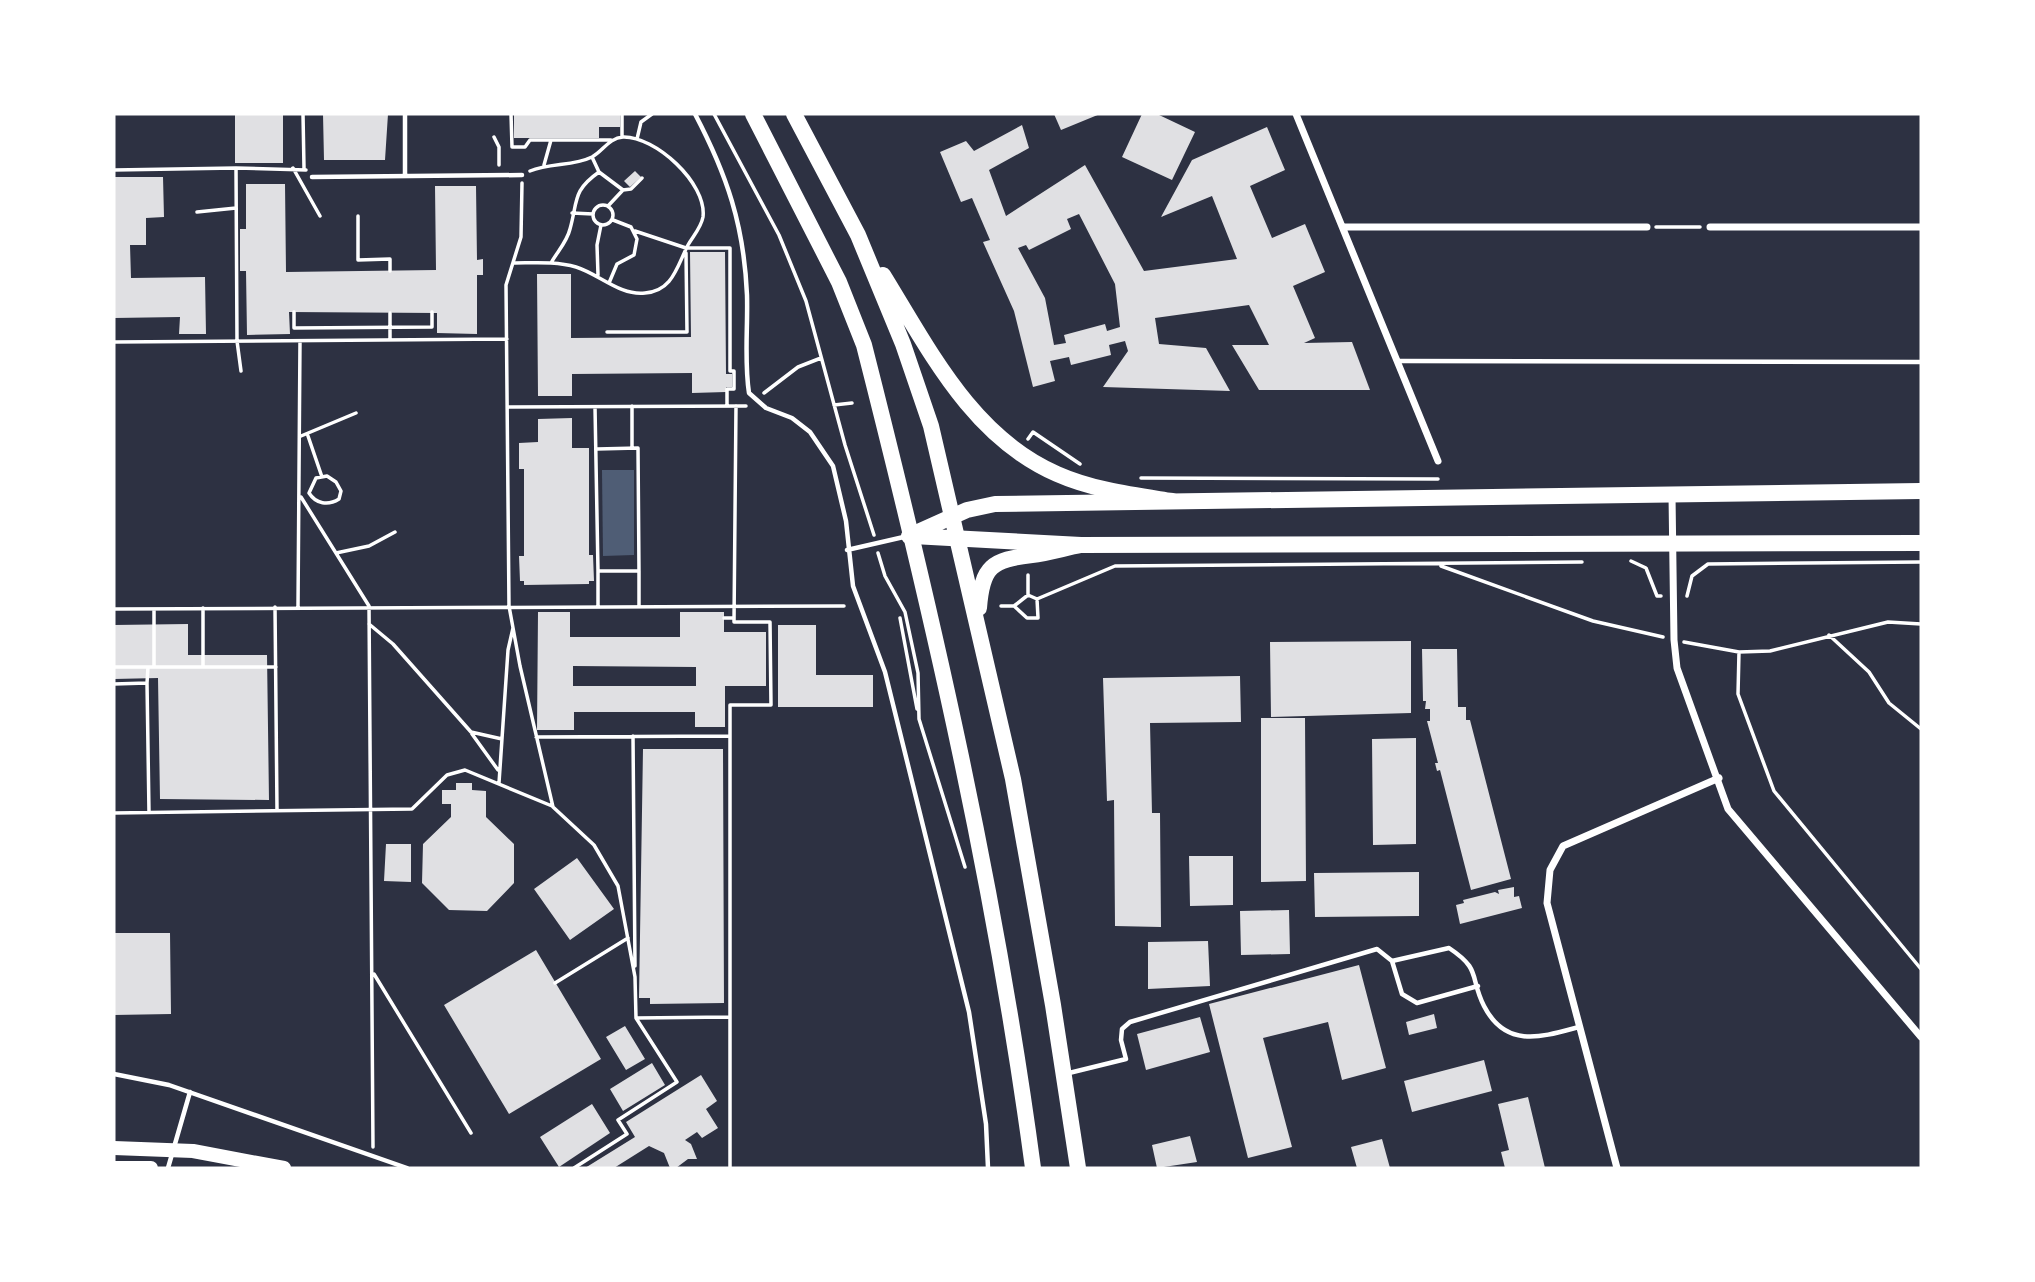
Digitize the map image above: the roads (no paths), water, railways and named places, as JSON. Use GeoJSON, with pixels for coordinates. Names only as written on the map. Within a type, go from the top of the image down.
{"type":"FeatureCollection","features":[{"type":"Feature","properties":{"kind":"main road"},"geometry":{"type":"LineString","coordinates":[[753,114],[839,282],[864,345],[984,868],[1003,970],[1033,1168]]}},
{"type":"Feature","properties":{"kind":"main road"},"geometry":{"type":"LineString","coordinates":[[793,114],[858,234],[959,394],[1009,448],[1058,475],[1115,492],[1172,501]]}},
{"type":"Feature","properties":{"kind":"main road"},"geometry":{"type":"LineString","coordinates":[[858,234],[919,386],[978,620],[1013,779],[1065,1074],[1078,1168]]}},
{"type":"Feature","properties":{"kind":"main road"},"geometry":{"type":"LineString","coordinates":[[909,536],[953,516],[995,504],[1921,491]]}},
{"type":"Feature","properties":{"kind":"main road"},"geometry":{"type":"LineString","coordinates":[[909,536],[1080,545],[1584,541],[1672,545],[1921,543]]}},
{"type":"Feature","properties":{"kind":"main road"},"geometry":{"type":"LineString","coordinates":[[978,620],[985,576],[991,566],[1007,557],[1080,545]]}},
{"type":"Feature","properties":{"kind":"main road"},"geometry":{"type":"LineString","coordinates":[[114,1148],[174,1149],[284,1168]]}},
{"type":"Feature","properties":{"kind":"main road"},"geometry":{"type":"LineString","coordinates":[[114,1168],[151,1168]]}},
{"type":"Feature","properties":{"kind":"street"},"geometry":{"type":"LineString","coordinates":[[1296,114],[1345,227],[1438,461]]}},
{"type":"Feature","properties":{"kind":"street"},"geometry":{"type":"LineString","coordinates":[[1345,227],[1647,227]]}},
{"type":"Feature","properties":{"kind":"street"},"geometry":{"type":"LineString","coordinates":[[1710,227],[1921,227]]}},
{"type":"Feature","properties":{"kind":"street"},"geometry":{"type":"LineString","coordinates":[[1672,494],[1674,640],[1677,668],[1728,809],[1921,1037]]}},
{"type":"Feature","properties":{"kind":"street"},"geometry":{"type":"LineString","coordinates":[[1617,1168],[1547,903],[1550,870],[1563,846],[1719,778]]}},
{"type":"Feature","properties":{"kind":"lane"},"geometry":{"type":"LineString","coordinates":[[405,114],[405,176]]}},
{"type":"Feature","properties":{"kind":"lane"},"geometry":{"type":"LineString","coordinates":[[695,114],[729,183],[740,222],[745,260],[749,393],[766,408],[792,418],[821,445],[833,466],[844,510],[853,586],[886,672],[969,1012],[986,1124],[988,1168]]}},
{"type":"Feature","properties":{"kind":"lane"},"geometry":{"type":"LineString","coordinates":[[312,177],[522,175]]}},
{"type":"Feature","properties":{"kind":"lane"},"geometry":{"type":"LineString","coordinates":[[1399,361],[1921,362]]}},
{"type":"Feature","properties":{"kind":"lane"},"geometry":{"type":"LineString","coordinates":[[847,550],[909,536]]}},
{"type":"Feature","properties":{"kind":"lane"},"geometry":{"type":"LineString","coordinates":[[1392,961],[1450,947],[1470,961],[1484,1006],[1508,1033],[1537,1038],[1579,1027]]}},
{"type":"Feature","properties":{"kind":"lane"},"geometry":{"type":"LineString","coordinates":[[1065,1074],[1126,1059],[1121,1040],[1122,1029],[1130,1023],[1377,949],[1392,961],[1402,994],[1418,1003],[1478,986]]}},
{"type":"Feature","properties":{"kind":"lane"},"geometry":{"type":"LineString","coordinates":[[114,1074],[190,1092],[407,1168]]}},
{"type":"Feature","properties":{"kind":"lane"},"geometry":{"type":"LineString","coordinates":[[168,1168],[190,1092]]}},
{"type":"Feature","properties":{"kind":"water"},"geometry":{"type":"Polygon","coordinates":[[[602,470],[634,470],[634,555],[603,556],[602,470]]]}}]}
